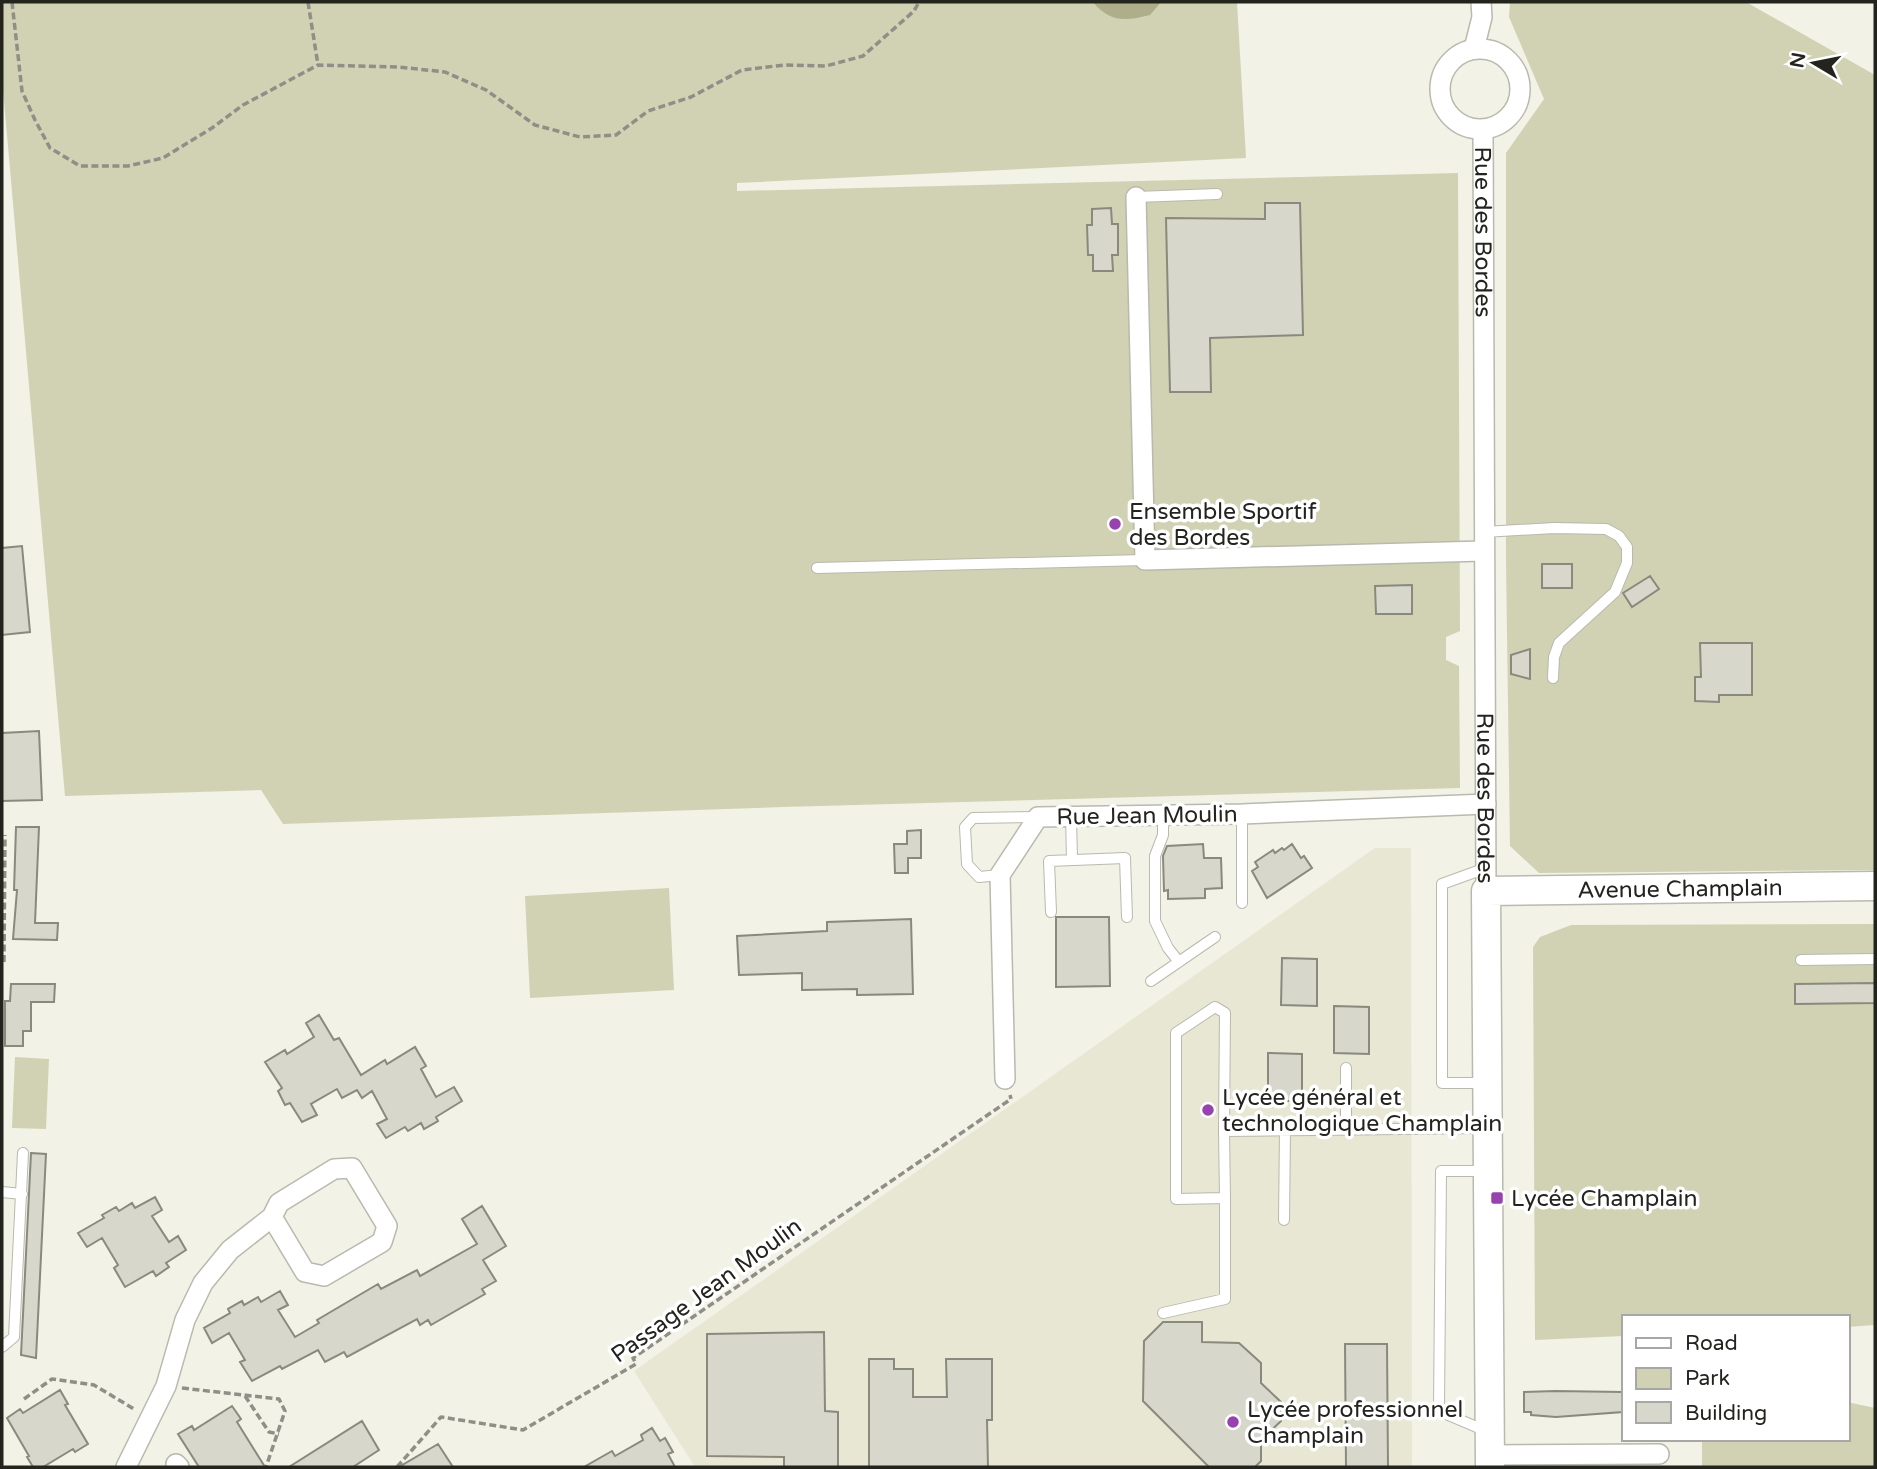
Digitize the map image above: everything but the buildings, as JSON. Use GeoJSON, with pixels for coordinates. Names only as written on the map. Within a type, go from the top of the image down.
{"type":"FeatureCollection","features":[{"type":"Feature","properties":{"kind":"street"},"geometry":{"type":"LineString","coordinates":[[1474,49],[1482,17],[1481,2]]}},
{"type":"Feature","properties":{"kind":"street"},"geometry":{"type":"LineString","coordinates":[[1474,49],[1488,49],[1501,54],[1511,64],[1521,85],[1520,99],[1506,121],[1483,130],[1467,128],[1455,121],[1444,109],[1440,96],[1443,72],[1451,61],[1474,49]]}},
{"type":"Feature","properties":{"kind":"street","name":"Rue des Bordes"},"geometry":{"type":"LineString","coordinates":[[1483,130],[1490,1452]]}},
{"type":"Feature","properties":{"kind":"street"},"geometry":{"type":"LineString","coordinates":[[1136,197],[1145,560],[1484,541]]}},
{"type":"Feature","properties":{"kind":"street","name":"Rue Jean Moulin"},"geometry":{"type":"LineString","coordinates":[[1000,875],[1038,817],[1242,814],[1486,804]]}},
{"type":"Feature","properties":{"kind":"street"},"geometry":{"type":"LineString","coordinates":[[1000,875],[1005,1079]]}},
{"type":"Feature","properties":{"kind":"street","name":"Avenue Champlain"},"geometry":{"type":"LineString","coordinates":[[1486,880],[1875,886]]}},
{"type":"Feature","properties":{"kind":"street"},"geometry":{"type":"LineString","coordinates":[[126,1467],[166,1386],[185,1320],[203,1283],[230,1250],[272,1217],[279,1203],[334,1169],[352,1168],[387,1226],[382,1242],[324,1276],[305,1272],[272,1217]]}},
{"type":"Feature","properties":{"kind":"street"},"geometry":{"type":"LineString","coordinates":[[1490,1452],[1659,1454]]}},
{"type":"Feature","properties":{"kind":"lane"},"geometry":{"type":"LineString","coordinates":[[1136,197],[1217,194]]}},
{"type":"Feature","properties":{"kind":"lane"},"geometry":{"type":"LineString","coordinates":[[1484,541],[1606,529],[1619,536],[1628,547],[1628,563],[1615,592],[1559,643],[1553,657],[1553,678]]}},
{"type":"Feature","properties":{"kind":"lane"},"geometry":{"type":"LineString","coordinates":[[817,568],[1145,560]]}},
{"type":"Feature","properties":{"kind":"lane"},"geometry":{"type":"LineString","coordinates":[[1242,814],[1242,903]]}},
{"type":"Feature","properties":{"kind":"lane"},"geometry":{"type":"LineString","coordinates":[[1163,815],[1163,835],[1155,856],[1155,921],[1168,948],[1179,962]]}},
{"type":"Feature","properties":{"kind":"lane"},"geometry":{"type":"LineString","coordinates":[[1071,816],[1072,860]]}},
{"type":"Feature","properties":{"kind":"lane"},"geometry":{"type":"LineString","coordinates":[[1000,875],[979,877],[967,864],[965,827],[973,818],[1038,817]]}},
{"type":"Feature","properties":{"kind":"lane"},"geometry":{"type":"LineString","coordinates":[[1051,912],[1049,861],[1125,858],[1127,917]]}},
{"type":"Feature","properties":{"kind":"lane"},"geometry":{"type":"LineString","coordinates":[[1486,880],[1442,884],[1442,1083],[1489,1083]]}},
{"type":"Feature","properties":{"kind":"lane"},"geometry":{"type":"LineString","coordinates":[[1152,981],[1214,937]]}},
{"type":"Feature","properties":{"kind":"lane"},"geometry":{"type":"LineString","coordinates":[[1801,960],[1875,959]]}},
{"type":"Feature","properties":{"kind":"lane"},"geometry":{"type":"LineString","coordinates":[[1163,1313],[1225,1298],[1225,1198],[1224,1131],[1225,1013],[1215,1007],[1176,1033],[1176,1199],[1225,1198]]}},
{"type":"Feature","properties":{"kind":"lane"},"geometry":{"type":"LineString","coordinates":[[1346,1069],[1346,1129]]}},
{"type":"Feature","properties":{"kind":"lane"},"geometry":{"type":"LineString","coordinates":[[1224,1131],[1490,1128]]}},
{"type":"Feature","properties":{"kind":"lane"},"geometry":{"type":"LineString","coordinates":[[1284,1130],[1284,1220]]}},
{"type":"Feature","properties":{"kind":"lane"},"geometry":{"type":"LineString","coordinates":[[2,1347],[14,1337],[23,1153]]}},
{"type":"Feature","properties":{"kind":"lane"},"geometry":{"type":"LineString","coordinates":[[1490,1171],[1441,1171],[1439,1411],[1490,1452]]}},
{"type":"Feature","properties":{"kind":"lane"},"geometry":{"type":"LineString","coordinates":[[2,1192],[22,1195]]}},
{"type":"Feature","properties":{"kind":"path"},"geometry":{"type":"LineString","coordinates":[[12,2],[23,91],[35,120],[50,148],[80,166],[128,166],[163,158],[243,105],[318,65],[399,67],[445,72],[486,90],[535,125],[580,137],[616,135],[648,111],[691,97],[742,70],[784,65],[826,66],[863,56],[914,11],[919,2]]}},
{"type":"Feature","properties":{"kind":"path"},"geometry":{"type":"LineString","coordinates":[[308,2],[318,65]]}},
{"type":"Feature","properties":{"kind":"path"},"geometry":{"type":"LineString","coordinates":[[4,962],[5,835]]}},
{"type":"Feature","properties":{"kind":"path","name":"Passage Jean Moulin"},"geometry":{"type":"LineString","coordinates":[[397,1467],[441,1417],[523,1430],[636,1364],[633,1358],[1011,1099],[1005,1079]]}},
{"type":"Feature","properties":{"kind":"path"},"geometry":{"type":"LineString","coordinates":[[23,1399],[52,1379],[94,1385],[131,1405],[149,1424]]}},
{"type":"Feature","properties":{"kind":"path"},"geometry":{"type":"LineString","coordinates":[[166,1386],[279,1399],[285,1411],[266,1467]]}},
{"type":"Feature","properties":{"kind":"path"},"geometry":{"type":"LineString","coordinates":[[245,1395],[269,1432],[279,1434]]}},
{"type":"Feature","properties":{"kind":"shaded area"},"geometry":{"type":"Polygon","coordinates":[[[1093,2],[1161,2],[1150,15],[1119,19],[1106,14],[1093,2]]]}},
{"type":"Feature","properties":{"kind":"shaded area","name":"Lycée général et technologique Champlain"},"geometry":{"type":"Polygon","coordinates":[[[1375,848],[1411,848],[1412,1467],[695,1467],[634,1371],[1375,848]]]}},
{"type":"Feature","properties":{"kind":"green space"},"geometry":{"type":"Polygon","coordinates":[[[2,2],[1237,2],[1246,158],[737,183],[737,191],[1458,173],[1460,631],[1446,637],[1446,660],[1459,666],[1460,788],[283,824],[261,790],[65,796],[2,78],[2,2]]]}},
{"type":"Feature","properties":{"kind":"green space"},"geometry":{"type":"Polygon","coordinates":[[[1510,2],[1746,2],[1875,75],[1875,870],[1539,873],[1510,846],[1506,562],[1506,153],[1544,99],[1509,17],[1510,2]]]}},
{"type":"Feature","properties":{"kind":"green space"},"geometry":{"type":"Polygon","coordinates":[[[669,888],[674,990],[530,998],[525,896],[669,888]]]}},
{"type":"Feature","properties":{"kind":"green space"},"geometry":{"type":"Polygon","coordinates":[[[1875,924],[1875,1325],[1849,1327],[1849,1315],[1622,1315],[1622,1336],[1535,1340],[1533,947],[1540,937],[1571,925],[1875,924]]]}},
{"type":"Feature","properties":{"kind":"green space"},"geometry":{"type":"Polygon","coordinates":[[[15,1057],[49,1059],[46,1129],[12,1128],[15,1057]]]}},
{"type":"Feature","properties":{"kind":"green space"},"geometry":{"type":"Polygon","coordinates":[[[1849,1402],[1875,1408],[1875,1467],[1702,1467],[1702,1441],[1849,1441],[1849,1402]]]}},
{"type":"Feature","properties":{"kind":"place","name":"Ensemble Sportif des Bordes"},"geometry":{"type":"Point","coordinates":[1115,524]}},
{"type":"Feature","properties":{"kind":"place","name":"Lycée général et technologique Champlain"},"geometry":{"type":"Point","coordinates":[1208,1110]}},
{"type":"Feature","properties":{"kind":"place","name":"Lycée Champlain"},"geometry":{"type":"Point","coordinates":[1497,1198]}},
{"type":"Feature","properties":{"kind":"place","name":"Lycée professionnel Champlain"},"geometry":{"type":"Point","coordinates":[1233,1422]}}]}
